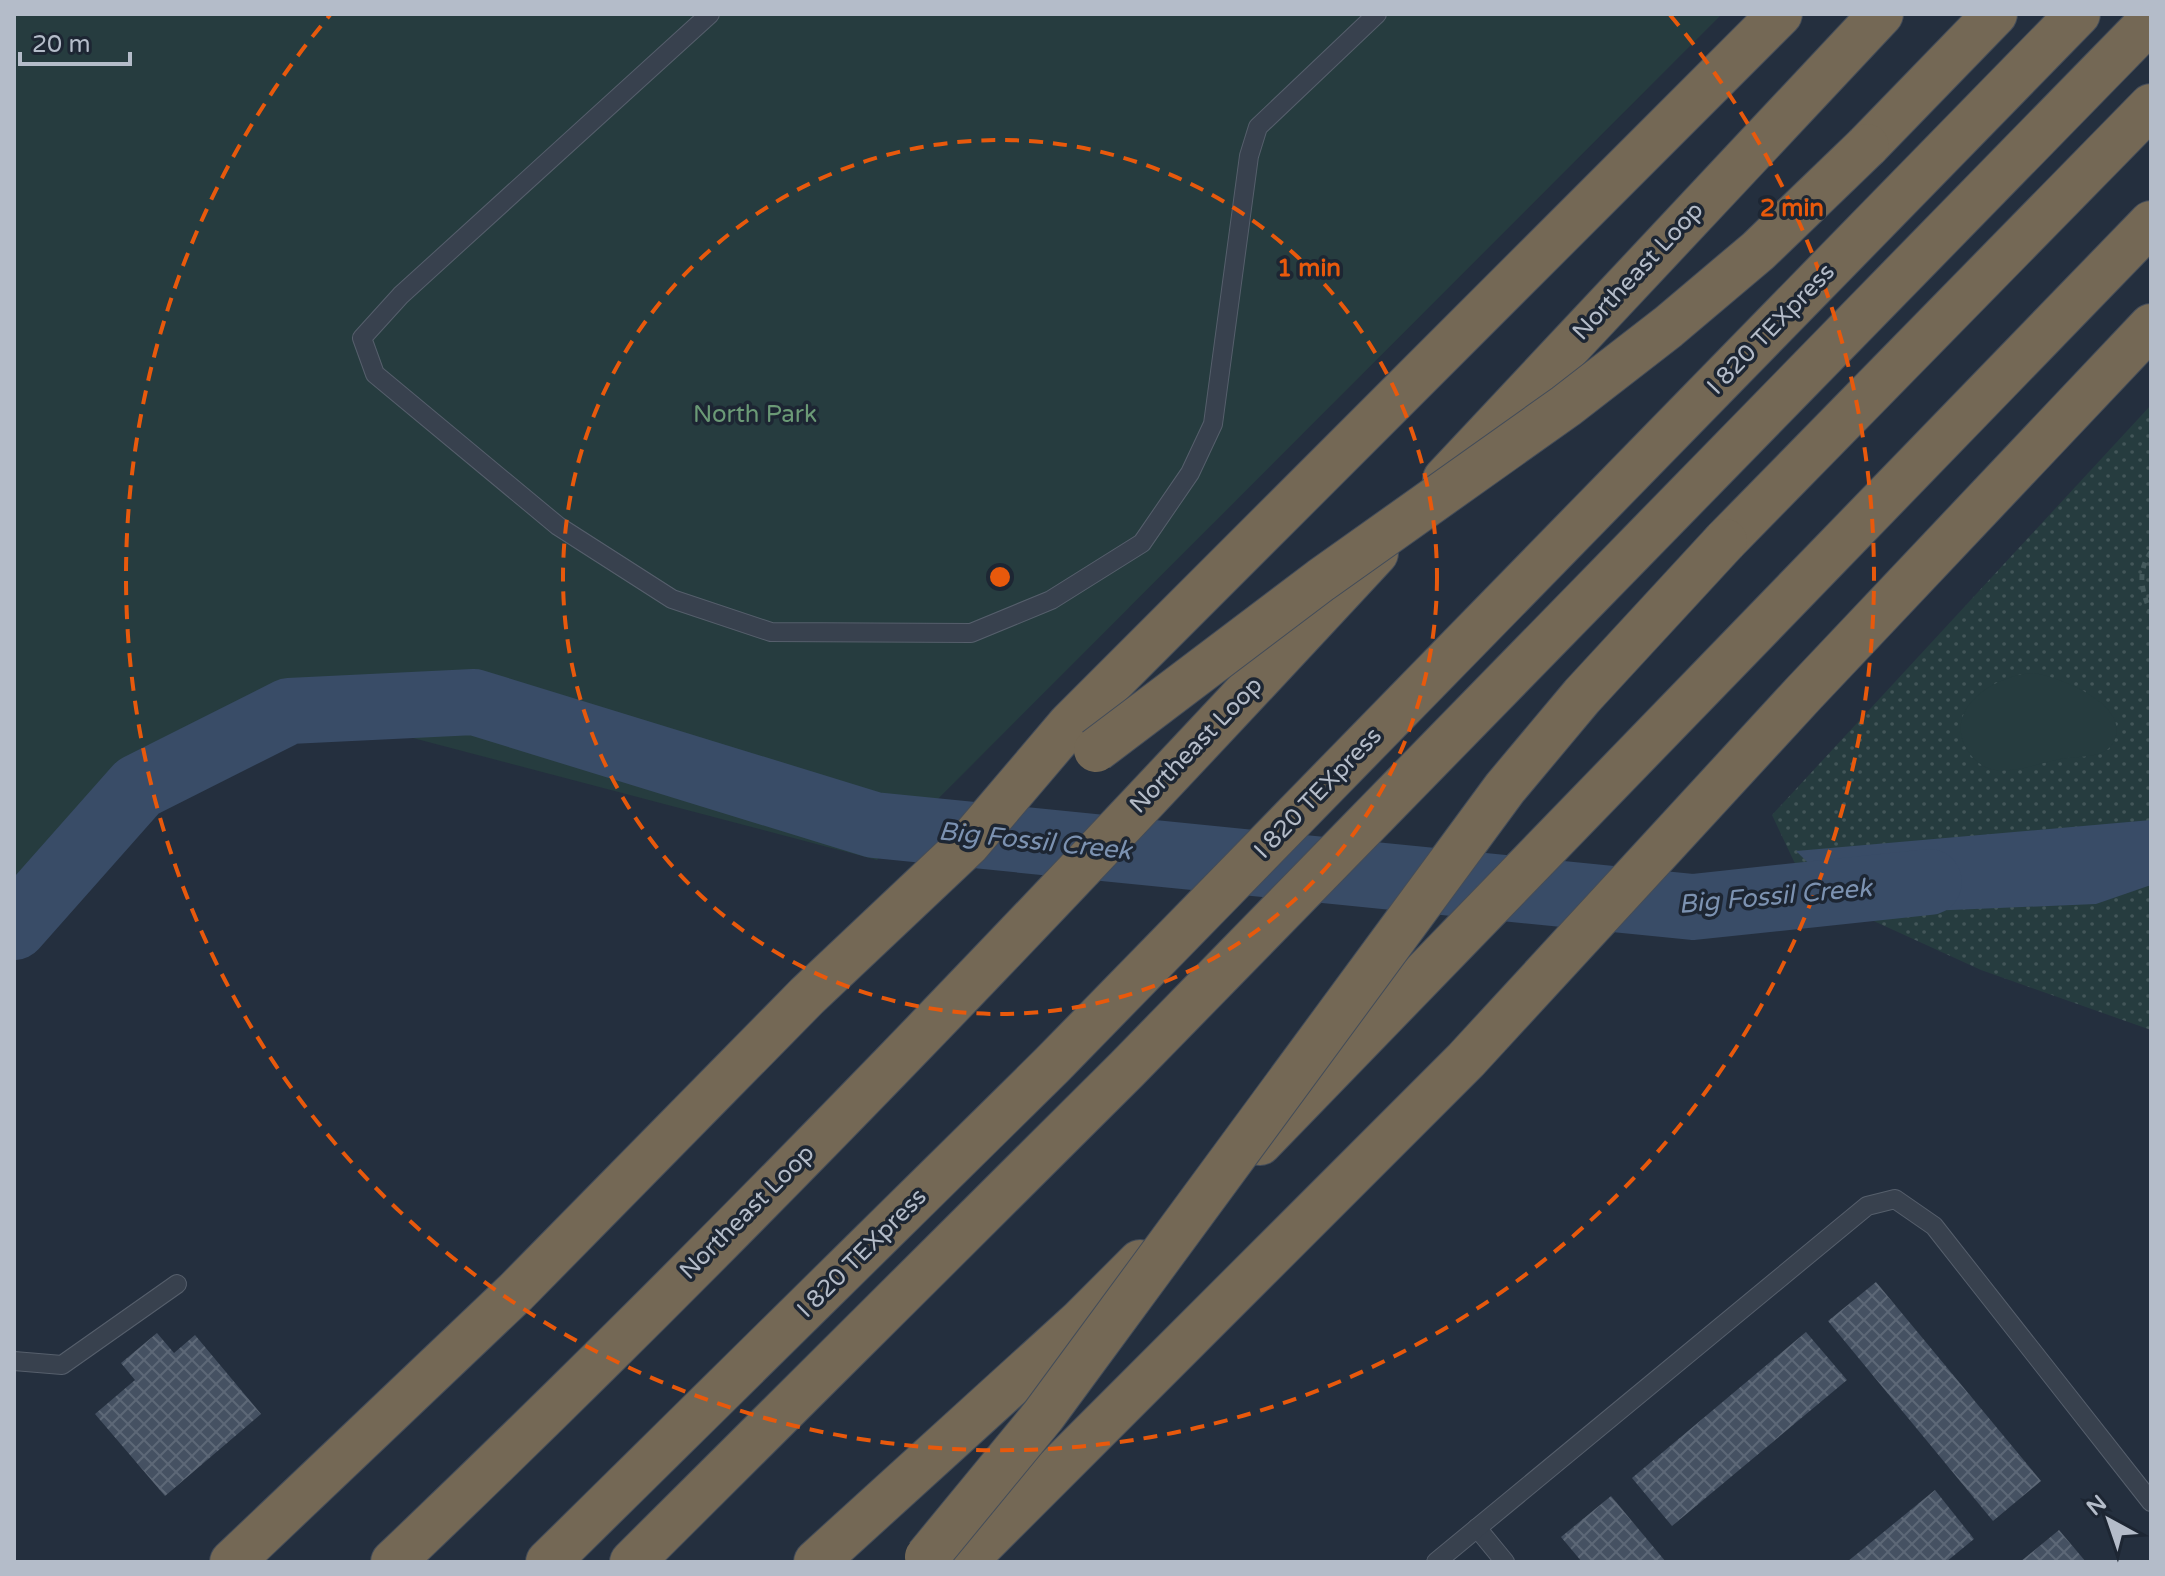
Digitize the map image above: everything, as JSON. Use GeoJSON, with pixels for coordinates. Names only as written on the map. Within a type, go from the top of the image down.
{"type":"FeatureCollection","features":[{"type":"Feature","properties":{"kind":"highway"},"geometry":{"type":"LineString","coordinates":[[232,1562],[516,1292],[807,996],[968,844],[1070,724],[1780,14]]}},
{"type":"Feature","properties":{"kind":"highway","name":"Northeast Loop"},"geometry":{"type":"LineString","coordinates":[[393,1562],[517,1444],[876,1082],[1286,650],[1881,14]]}},
{"type":"Feature","properties":{"kind":"highway"},"geometry":{"type":"LineString","coordinates":[[968,844],[1321,580],[1566,406],[1668,327],[1758,251],[1867,146],[1995,14]]}},
{"type":"Feature","properties":{"kind":"highway","name":"I 820 TEXpress"},"geometry":{"type":"LineString","coordinates":[[548,1562],[1052,1065],[2078,14]]}},
{"type":"Feature","properties":{"kind":"highway"},"geometry":{"type":"LineString","coordinates":[[632,1562],[1127,1069],[2151,20]]}},
{"type":"Feature","properties":{"kind":"highway"},"geometry":{"type":"LineString","coordinates":[[938,1560],[1505,788],[1582,696],[1725,541],[2151,106]]}},
{"type":"Feature","properties":{"kind":"highway"},"geometry":{"type":"LineString","coordinates":[[816,1562],[1081,1321],[1296,1107],[2151,223]]}},
{"type":"Feature","properties":{"kind":"highway"},"geometry":{"type":"LineString","coordinates":[[938,1560],[1466,1060],[1804,693],[2151,326]]}},
{"type":"Feature","properties":{"kind":"lane"},"geometry":{"type":"LineString","coordinates":[[710,14],[401,295],[362,338],[375,374],[558,526],[672,599],[771,632],[971,633],[1051,600],[1142,543],[1190,473],[1213,424],[1249,156],[1258,127],[1377,14]]}},
{"type":"Feature","properties":{"kind":"lane"},"geometry":{"type":"LineString","coordinates":[[1436,1562],[1867,1206],[1895,1199],[1934,1226],[2151,1502]]}},
{"type":"Feature","properties":{"kind":"lane"},"geometry":{"type":"LineString","coordinates":[[14,1361],[62,1365],[177,1284]]}},
{"type":"Feature","properties":{"kind":"lane"},"geometry":{"type":"LineString","coordinates":[[1477,1528],[1505,1562]]}},
{"type":"Feature","properties":{"kind":"path"},"geometry":{"type":"LineString","coordinates":[[2151,552],[2143,563],[2141,588],[2151,613]]}},
{"type":"Feature","properties":{"kind":"green space","name":"North Park"},"geometry":{"type":"Polygon","coordinates":[[[14,14],[1722,14],[877,860],[287,705],[14,899],[14,14]]]}},
{"type":"Feature","properties":{"kind":"green space"},"geometry":{"type":"Polygon","coordinates":[[[2151,405],[2151,1030],[1981,970],[1808,891],[1772,815],[2151,405]]]}},
{"type":"Feature","properties":{"kind":"green space"},"geometry":{"type":"Polygon","coordinates":[[[2034,673],[2074,686],[2102,704],[2112,714],[2117,726],[2112,745],[2095,755],[2013,770],[1984,767],[1970,754],[1962,738],[1961,723],[1966,710],[1988,688],[2003,680],[2034,673]]]}},
{"type":"Feature","properties":{"kind":"water"},"geometry":{"type":"Polygon","coordinates":[[[2151,820],[2151,885],[2096,904],[1880,913],[1847,901],[1796,851],[2151,820]]]}},
{"type":"Feature","properties":{"kind":"building"},"geometry":{"type":"Polygon","coordinates":[[[1876,1282],[2041,1481],[1993,1521],[1828,1321],[1876,1282]]]}},
{"type":"Feature","properties":{"kind":"building"},"geometry":{"type":"Polygon","coordinates":[[[1806,1332],[1847,1380],[1672,1526],[1632,1478],[1806,1332]]]}},
{"type":"Feature","properties":{"kind":"building"},"geometry":{"type":"Polygon","coordinates":[[[157,1333],[174,1353],[195,1335],[261,1414],[165,1496],[95,1414],[135,1380],[121,1363],[157,1333]]]}},
{"type":"Feature","properties":{"kind":"building"},"geometry":{"type":"Polygon","coordinates":[[[1935,1490],[1974,1539],[1946,1562],[1847,1562],[1935,1490]]]}},
{"type":"Feature","properties":{"kind":"building"},"geometry":{"type":"Polygon","coordinates":[[[1611,1496],[1666,1562],[1582,1562],[1561,1537],[1611,1496]]]}},
{"type":"Feature","properties":{"kind":"building"},"geometry":{"type":"Polygon","coordinates":[[[2059,1530],[2086,1562],[2020,1562],[2059,1530]]]}},
{"type":"Feature","properties":{"kind":"waterway","name":"Big Fossil Creek"},"geometry":{"type":"LineString","coordinates":[[14,927],[138,787],[289,711],[474,702],[874,825],[1693,907],[1929,882]]}}]}
